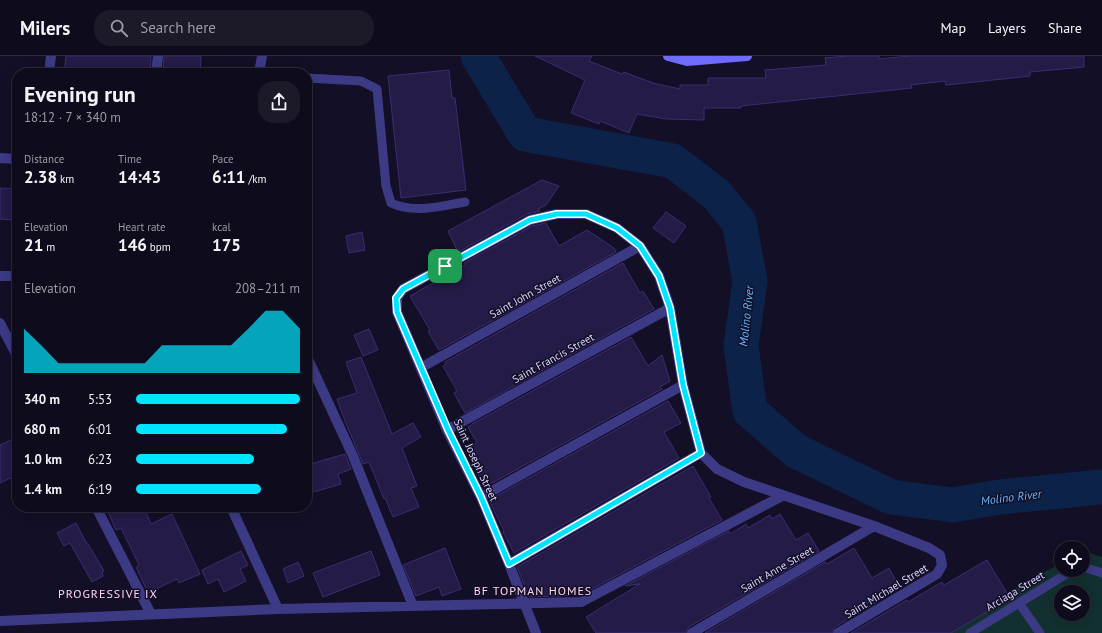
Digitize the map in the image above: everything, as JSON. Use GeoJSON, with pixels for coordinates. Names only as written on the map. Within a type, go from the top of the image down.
{"type":"FeatureCollection","features":[{"type":"Feature","properties":{"kind":"street"},"geometry":{"type":"LineString","coordinates":[[50,68],[51,56]]}},
{"type":"Feature","properties":{"kind":"street"},"geometry":{"type":"LineString","coordinates":[[157,68],[158,56]]}},
{"type":"Feature","properties":{"kind":"street"},"geometry":{"type":"LineString","coordinates":[[260,68],[262,56]]}},
{"type":"Feature","properties":{"kind":"street"},"geometry":{"type":"LineString","coordinates":[[668,56],[687,58],[747,56]]}},
{"type":"Feature","properties":{"kind":"street"},"geometry":{"type":"LineString","coordinates":[[0,158],[12,159]]}},
{"type":"Feature","properties":{"kind":"street","name":"Saint Joseph Street"},"geometry":{"type":"LineString","coordinates":[[536,633],[481,497],[448,430],[397,312],[396,298],[403,289],[530,220],[557,214],[586,214],[617,228],[640,246]]}},
{"type":"Feature","properties":{"kind":"street"},"geometry":{"type":"LineString","coordinates":[[640,246],[659,276],[670,308],[683,385],[701,453],[717,469],[744,482],[874,526]]}},
{"type":"Feature","properties":{"kind":"street","name":"Saint John Street"},"geometry":{"type":"LineString","coordinates":[[422,367],[640,246]]}},
{"type":"Feature","properties":{"kind":"street"},"geometry":{"type":"LineString","coordinates":[[0,276],[12,276]]}},
{"type":"Feature","properties":{"kind":"street","name":"Saint Francis Street"},"geometry":{"type":"LineString","coordinates":[[448,430],[670,308]]}},
{"type":"Feature","properties":{"kind":"street"},"geometry":{"type":"LineString","coordinates":[[0,323],[12,346]]}},
{"type":"Feature","properties":{"kind":"street"},"geometry":{"type":"LineString","coordinates":[[312,368],[352,456],[413,606]]}},
{"type":"Feature","properties":{"kind":"street"},"geometry":{"type":"LineString","coordinates":[[481,497],[683,385]]}},
{"type":"Feature","properties":{"kind":"street"},"geometry":{"type":"LineString","coordinates":[[509,564],[701,453]]}},
{"type":"Feature","properties":{"kind":"street"},"geometry":{"type":"LineString","coordinates":[[0,621],[278,609],[581,602],[782,496]]}},
{"type":"Feature","properties":{"kind":"street"},"geometry":{"type":"LineString","coordinates":[[99,512],[152,614]]}},
{"type":"Feature","properties":{"kind":"street"},"geometry":{"type":"LineString","coordinates":[[233,512],[278,609]]}},
{"type":"Feature","properties":{"kind":"street","name":"Saint Michael Street"},"geometry":{"type":"LineString","coordinates":[[838,633],[932,578],[937,574],[942,565],[940,555],[929,548],[874,526]]}},
{"type":"Feature","properties":{"kind":"street","name":"Saint Anne Street"},"geometry":{"type":"LineString","coordinates":[[692,633],[874,526]]}},
{"type":"Feature","properties":{"kind":"lane"},"geometry":{"type":"LineString","coordinates":[[312,78],[361,81],[377,90],[386,186],[392,204],[413,210],[465,202]]}},
{"type":"Feature","properties":{"kind":"lane"},"geometry":{"type":"LineString","coordinates":[[1090,569],[1102,573]]}},
{"type":"Feature","properties":{"kind":"lane","name":"Arciaga Street"},"geometry":{"type":"LineString","coordinates":[[970,633],[1062,577]]}},
{"type":"Feature","properties":{"kind":"lane"},"geometry":{"type":"LineString","coordinates":[[1019,603],[1040,633]]}},
{"type":"Feature","properties":{"kind":"green space"},"geometry":{"type":"Polygon","coordinates":[[[1090,553],[1102,557],[1102,633],[934,633],[1054,567],[1054,577],[1090,577],[1090,553]]]}},
{"type":"Feature","properties":{"kind":"building"},"geometry":{"type":"Polygon","coordinates":[[[66,56],[151,56],[150,68],[65,68],[66,56]]]}},
{"type":"Feature","properties":{"kind":"building"},"geometry":{"type":"Polygon","coordinates":[[[164,56],[201,56],[200,68],[163,68],[164,56]]]}},
{"type":"Feature","properties":{"kind":"building"},"geometry":{"type":"Polygon","coordinates":[[[535,56],[592,56],[589,61],[622,74],[624,72],[653,83],[680,89],[680,85],[708,85],[708,78],[766,78],[765,70],[826,65],[825,58],[846,56],[879,56],[879,59],[909,56],[1084,56],[1084,67],[1030,72],[1030,76],[946,85],[945,81],[911,85],[912,88],[741,106],[741,108],[704,108],[704,120],[666,119],[637,114],[629,133],[600,121],[599,124],[571,113],[585,80],[535,56]]]}},
{"type":"Feature","properties":{"kind":"building"},"geometry":{"type":"Polygon","coordinates":[[[449,70],[452,98],[455,98],[466,190],[401,198],[388,76],[449,70]]]}},
{"type":"Feature","properties":{"kind":"building"},"geometry":{"type":"Polygon","coordinates":[[[542,180],[559,186],[546,205],[538,209],[540,211],[527,214],[458,252],[448,231],[542,180]]]}},
{"type":"Feature","properties":{"kind":"building"},"geometry":{"type":"Polygon","coordinates":[[[0,188],[12,189],[12,220],[0,219],[0,188]]]}},
{"type":"Feature","properties":{"kind":"building"},"geometry":{"type":"Polygon","coordinates":[[[666,212],[686,226],[674,243],[653,228],[666,212]]]}},
{"type":"Feature","properties":{"kind":"building"},"geometry":{"type":"Polygon","coordinates":[[[546,223],[559,246],[587,230],[614,248],[616,252],[439,350],[428,331],[430,330],[410,296],[465,265],[464,263],[532,226],[546,223]]]}},
{"type":"Feature","properties":{"kind":"building"},"geometry":{"type":"Polygon","coordinates":[[[362,232],[365,250],[349,253],[346,236],[362,232]]]}},
{"type":"Feature","properties":{"kind":"building"},"geometry":{"type":"Polygon","coordinates":[[[623,263],[640,293],[643,291],[654,309],[465,413],[454,393],[457,391],[443,366],[446,364],[445,362],[623,263]]]}},
{"type":"Feature","properties":{"kind":"building"},"geometry":{"type":"Polygon","coordinates":[[[369,329],[378,350],[363,356],[354,335],[369,329]]]}},
{"type":"Feature","properties":{"kind":"building"},"geometry":{"type":"Polygon","coordinates":[[[631,337],[648,366],[662,355],[670,381],[660,387],[662,389],[485,487],[476,470],[478,468],[467,448],[477,443],[468,427],[631,337]]]}},
{"type":"Feature","properties":{"kind":"building"},"geometry":{"type":"Polygon","coordinates":[[[361,357],[392,434],[413,423],[421,437],[402,448],[417,486],[411,488],[419,507],[393,517],[369,462],[363,464],[337,399],[357,393],[346,362],[361,357]]]}},
{"type":"Feature","properties":{"kind":"building"},"geometry":{"type":"Polygon","coordinates":[[[668,401],[681,423],[664,432],[679,458],[514,553],[489,500],[668,401]]]}},
{"type":"Feature","properties":{"kind":"building"},"geometry":{"type":"Polygon","coordinates":[[[12,439],[12,477],[0,483],[0,445],[12,439]]]}},
{"type":"Feature","properties":{"kind":"building"},"geometry":{"type":"Polygon","coordinates":[[[345,454],[351,469],[338,474],[341,484],[312,493],[312,464],[345,454]]]}},
{"type":"Feature","properties":{"kind":"building"},"geometry":{"type":"Polygon","coordinates":[[[693,466],[722,520],[586,592],[560,596],[529,597],[517,567],[693,466]]]}},
{"type":"Feature","properties":{"kind":"building"},"geometry":{"type":"Polygon","coordinates":[[[108,512],[146,512],[151,524],[172,514],[200,574],[179,583],[177,579],[148,593],[136,567],[139,565],[121,528],[116,530],[108,512]]]}},
{"type":"Feature","properties":{"kind":"building"},"geometry":{"type":"Polygon","coordinates":[[[780,514],[796,540],[808,533],[819,551],[689,627],[686,633],[596,633],[586,617],[640,584],[625,586],[729,531],[730,534],[746,524],[748,528],[770,515],[772,519],[780,514]]]}},
{"type":"Feature","properties":{"kind":"building"},"geometry":{"type":"Polygon","coordinates":[[[76,523],[104,571],[102,572],[103,576],[92,582],[70,543],[64,546],[57,533],[76,523]]]}},
{"type":"Feature","properties":{"kind":"building"},"geometry":{"type":"Polygon","coordinates":[[[445,548],[461,589],[442,596],[439,587],[416,596],[403,565],[445,548]]]}},
{"type":"Feature","properties":{"kind":"building"},"geometry":{"type":"Polygon","coordinates":[[[854,548],[872,578],[889,568],[900,588],[835,627],[832,633],[705,633],[825,562],[827,564],[854,548]]]}},
{"type":"Feature","properties":{"kind":"building"},"geometry":{"type":"Polygon","coordinates":[[[241,551],[248,565],[240,569],[246,581],[224,592],[218,579],[208,584],[202,570],[241,551]]]}},
{"type":"Feature","properties":{"kind":"building"},"geometry":{"type":"Polygon","coordinates":[[[371,551],[380,575],[323,597],[313,573],[371,551]]]}},
{"type":"Feature","properties":{"kind":"building"},"geometry":{"type":"Polygon","coordinates":[[[987,560],[1010,598],[951,633],[851,633],[907,600],[908,602],[942,582],[944,585],[987,560]]]}},
{"type":"Feature","properties":{"kind":"building"},"geometry":{"type":"Polygon","coordinates":[[[298,562],[304,576],[288,583],[283,569],[298,562]]]}},
{"type":"Feature","properties":{"kind":"waterway","name":"Molino River"},"geometry":{"type":"LineString","coordinates":[[478,56],[525,134],[673,161],[717,195],[739,222],[750,281],[741,346],[750,411],[796,451],[891,497],[953,505],[1000,497],[1102,487]]}},
{"type":"Feature","properties":{"kind":"district","name":"BF TOPMAN HOMES"},"geometry":{"type":"Point","coordinates":[533,590]}},
{"type":"Feature","properties":{"kind":"district","name":"PROGRESSIVE IX"},"geometry":{"type":"Point","coordinates":[108,593]}},
{"type":"Feature","properties":{"kind":"route"},"geometry":{"type":"LineString","coordinates":[[557,214],[586,214],[617,228],[640,246],[659,276],[670,308],[683,385],[701,453],[509,564],[481,497],[448,430],[397,312],[396,298],[403,289],[445,266],[530,220],[557,214]]}}]}
